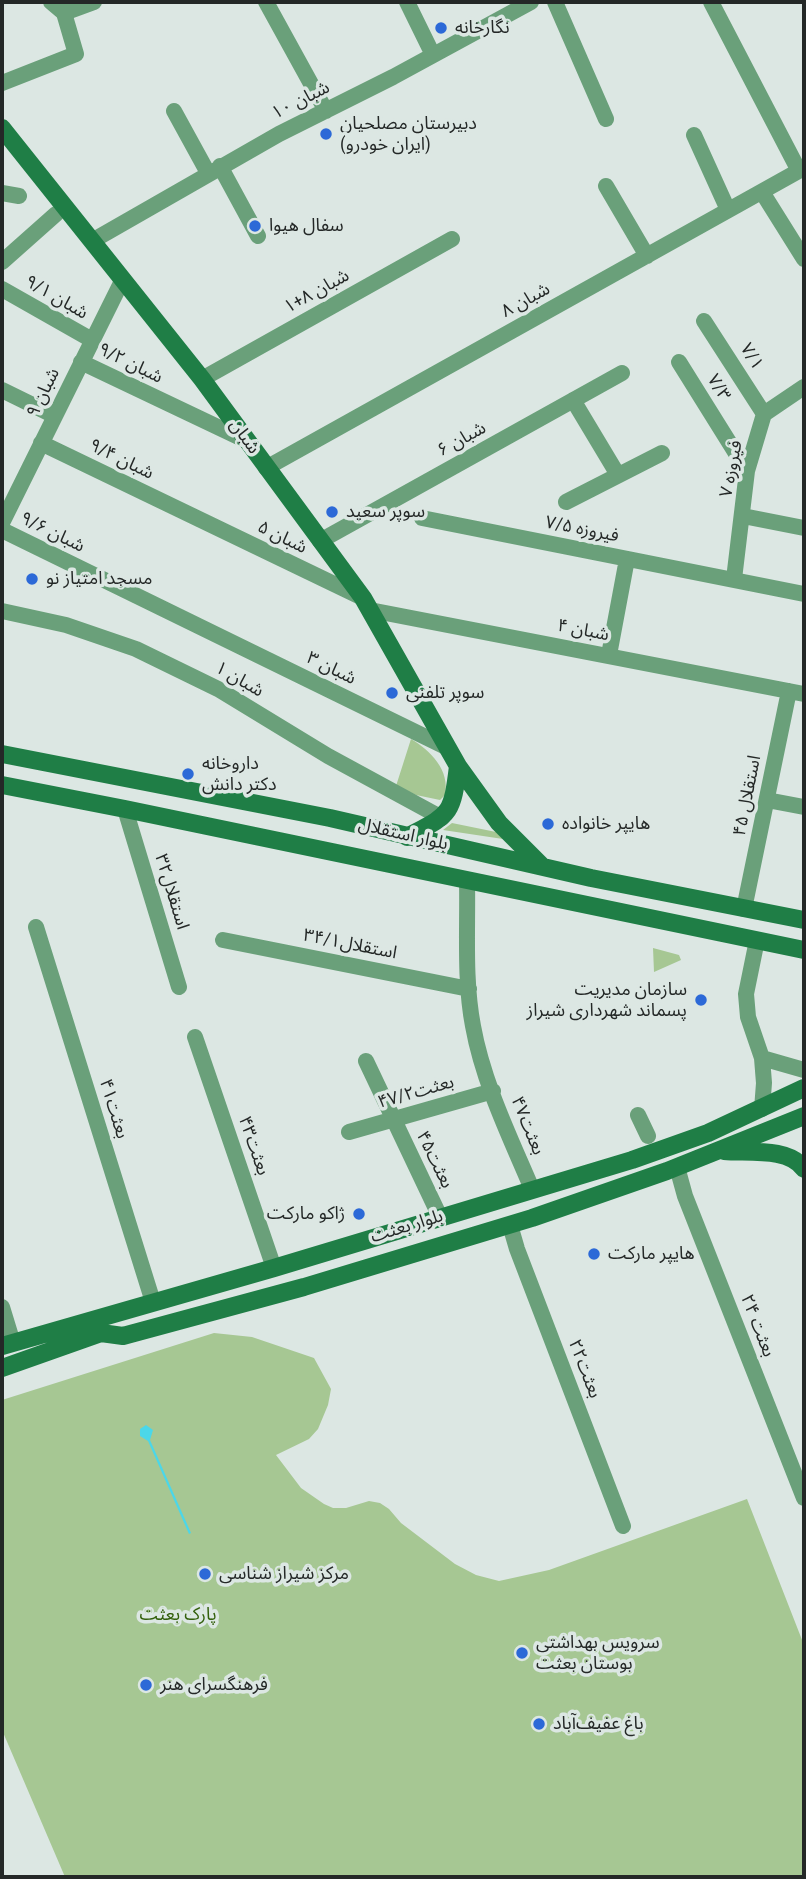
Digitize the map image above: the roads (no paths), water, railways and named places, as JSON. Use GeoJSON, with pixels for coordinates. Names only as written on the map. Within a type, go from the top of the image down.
{"type":"FeatureCollection","features":[{"type":"Feature","properties":{"kind":"main road","name":"شبان"},"geometry":{"type":"LineString","coordinates":[[2,128],[202,379],[367,604],[458,766],[492,814],[542,866]]}},
{"type":"Feature","properties":{"kind":"main road","name":"بلوار استقلال"},"geometry":{"type":"LineString","coordinates":[[2,754],[204,793],[804,920]]}},
{"type":"Feature","properties":{"kind":"main road"},"geometry":{"type":"LineString","coordinates":[[407,837],[442,818],[451,806],[458,766]]}},
{"type":"Feature","properties":{"kind":"main road","name":"بلوار استقلال"},"geometry":{"type":"LineString","coordinates":[[2,785],[804,950]]}},
{"type":"Feature","properties":{"kind":"main road"},"geometry":{"type":"LineString","coordinates":[[194,824],[204,793]]}},
{"type":"Feature","properties":{"kind":"main road"},"geometry":{"type":"LineString","coordinates":[[634,915],[639,887]]}},
{"type":"Feature","properties":{"kind":"main road","name":"بلوار بعثت"},"geometry":{"type":"LineString","coordinates":[[8,1344],[274,1268],[632,1160],[708,1133],[804,1088]]}},
{"type":"Feature","properties":{"kind":"main road","name":"بلوار بعثت"},"geometry":{"type":"LineString","coordinates":[[2,1368],[101,1333],[123,1336],[304,1287],[510,1225],[677,1167],[804,1116]]}},
{"type":"Feature","properties":{"kind":"main road"},"geometry":{"type":"LineString","coordinates":[[720,1151],[776,1153],[800,1162],[804,1169]]}},
{"type":"Feature","properties":{"kind":"street"},"geometry":{"type":"LineString","coordinates":[[2,83],[76,54],[57,7],[94,2]]}},
{"type":"Feature","properties":{"kind":"street"},"geometry":{"type":"LineString","coordinates":[[266,2],[326,111]]}},
{"type":"Feature","properties":{"kind":"street"},"geometry":{"type":"LineString","coordinates":[[407,2],[433,55]]}},
{"type":"Feature","properties":{"kind":"street","name":"۱۰ شبان"},"geometry":{"type":"LineString","coordinates":[[92,241],[214,170],[531,2]]}},
{"type":"Feature","properties":{"kind":"street"},"geometry":{"type":"LineString","coordinates":[[555,2],[606,120]]}},
{"type":"Feature","properties":{"kind":"street"},"geometry":{"type":"LineString","coordinates":[[710,2],[801,170]]}},
{"type":"Feature","properties":{"kind":"street"},"geometry":{"type":"LineString","coordinates":[[174,111],[258,236]]}},
{"type":"Feature","properties":{"kind":"street"},"geometry":{"type":"LineString","coordinates":[[694,135],[729,210]]}},
{"type":"Feature","properties":{"kind":"street","name":"۸ شبان"},"geometry":{"type":"LineString","coordinates":[[266,468],[801,170]]}},
{"type":"Feature","properties":{"kind":"street"},"geometry":{"type":"LineString","coordinates":[[607,186],[647,256]]}},
{"type":"Feature","properties":{"kind":"street"},"geometry":{"type":"LineString","coordinates":[[2,192],[19,196]]}},
{"type":"Feature","properties":{"kind":"street"},"geometry":{"type":"LineString","coordinates":[[762,192],[804,259]]}},
{"type":"Feature","properties":{"kind":"street"},"geometry":{"type":"LineString","coordinates":[[3,260],[56,214]]}},
{"type":"Feature","properties":{"kind":"street","name":"۱+۸ شبان"},"geometry":{"type":"LineString","coordinates":[[202,379],[452,239]]}},
{"type":"Feature","properties":{"kind":"street","name":"۹ شبان"},"geometry":{"type":"LineString","coordinates":[[2,523],[9,492],[41,443],[122,281]]}},
{"type":"Feature","properties":{"kind":"street","name":"۹/۱ شبان"},"geometry":{"type":"LineString","coordinates":[[2,289],[92,340]]}},
{"type":"Feature","properties":{"kind":"street","name":"۷/۱"},"geometry":{"type":"LineString","coordinates":[[705,321],[764,414]]}},
{"type":"Feature","properties":{"kind":"street","name":"۹/۲ شبان"},"geometry":{"type":"LineString","coordinates":[[81,362],[245,440]]}},
{"type":"Feature","properties":{"kind":"street","name":"۷/۳"},"geometry":{"type":"LineString","coordinates":[[679,362],[747,471]]}},
{"type":"Feature","properties":{"kind":"street","name":"۶ شبان"},"geometry":{"type":"LineString","coordinates":[[320,541],[622,373]]}},
{"type":"Feature","properties":{"kind":"street"},"geometry":{"type":"LineString","coordinates":[[764,414],[804,387]]}},
{"type":"Feature","properties":{"kind":"street"},"geometry":{"type":"LineString","coordinates":[[2,390],[55,416]]}},
{"type":"Feature","properties":{"kind":"street"},"geometry":{"type":"LineString","coordinates":[[573,400],[618,475]]}},
{"type":"Feature","properties":{"kind":"street","name":"۷ فیروزه"},"geometry":{"type":"LineString","coordinates":[[734,579],[747,471],[764,414]]}},
{"type":"Feature","properties":{"kind":"street","name":"۹/۴ شبان"},"geometry":{"type":"LineString","coordinates":[[41,443],[184,512]]}},
{"type":"Feature","properties":{"kind":"street"},"geometry":{"type":"LineString","coordinates":[[566,502],[662,453]]}},
{"type":"Feature","properties":{"kind":"street","name":"۵ شبان"},"geometry":{"type":"LineString","coordinates":[[184,512],[367,604]]}},
{"type":"Feature","properties":{"kind":"street"},"geometry":{"type":"LineString","coordinates":[[743,516],[804,528]]}},
{"type":"Feature","properties":{"kind":"street","name":"۷/۵ فیروزه"},"geometry":{"type":"LineString","coordinates":[[422,517],[804,594]]}},
{"type":"Feature","properties":{"kind":"street","name":"۹/۶ شبان"},"geometry":{"type":"LineString","coordinates":[[2,530],[198,625]]}},
{"type":"Feature","properties":{"kind":"street"},"geometry":{"type":"LineString","coordinates":[[609,655],[626,559]]}},
{"type":"Feature","properties":{"kind":"street","name":"۴ شبان"},"geometry":{"type":"LineString","coordinates":[[367,604],[797,692]]}},
{"type":"Feature","properties":{"kind":"street","name":"۱ شبان"},"geometry":{"type":"LineString","coordinates":[[2,611],[66,625],[136,649],[218,688],[328,756],[442,818]]}},
{"type":"Feature","properties":{"kind":"street","name":"۳ شبان"},"geometry":{"type":"LineString","coordinates":[[198,625],[446,747]]}},
{"type":"Feature","properties":{"kind":"street","name":"۴۵ استقلال"},"geometry":{"type":"LineString","coordinates":[[744,909],[767,800],[797,692]]}},
{"type":"Feature","properties":{"kind":"street"},"geometry":{"type":"LineString","coordinates":[[767,800],[804,807]]}},
{"type":"Feature","properties":{"kind":"street","name":"استقلال۳۲"},"geometry":{"type":"LineString","coordinates":[[125,809],[179,987]]}},
{"type":"Feature","properties":{"kind":"street","name":"بعثت۴۷"},"geometry":{"type":"LineString","coordinates":[[467,880],[469,989],[473,1027],[490,1084],[532,1189]]}},
{"type":"Feature","properties":{"kind":"street","name":"بعثت۴۱"},"geometry":{"type":"LineString","coordinates":[[36,927],[153,1302]]}},
{"type":"Feature","properties":{"kind":"street","name":"استقلال۳۴/۱"},"geometry":{"type":"LineString","coordinates":[[223,940],[469,989]]}},
{"type":"Feature","properties":{"kind":"street"},"geometry":{"type":"LineString","coordinates":[[757,940],[746,994],[748,1017],[762,1058],[762,1108]]}},
{"type":"Feature","properties":{"kind":"street","name":"بعثت۴۳"},"geometry":{"type":"LineString","coordinates":[[195,1037],[274,1268]]}},
{"type":"Feature","properties":{"kind":"street"},"geometry":{"type":"LineString","coordinates":[[762,1058],[804,1070]]}},
{"type":"Feature","properties":{"kind":"street","name":"بعثت۴۵"},"geometry":{"type":"LineString","coordinates":[[366,1061],[440,1217]]}},
{"type":"Feature","properties":{"kind":"street","name":"بعثت۴۷/۲"},"geometry":{"type":"LineString","coordinates":[[349,1132],[490,1084]]}},
{"type":"Feature","properties":{"kind":"street"},"geometry":{"type":"LineString","coordinates":[[638,1115],[648,1136]]}},
{"type":"Feature","properties":{"kind":"street","name":"بعثت ۲۴"},"geometry":{"type":"LineString","coordinates":[[677,1167],[685,1196],[804,1498]]}},
{"type":"Feature","properties":{"kind":"street","name":"بعثت۲۲"},"geometry":{"type":"LineString","coordinates":[[510,1225],[623,1526]]}},
{"type":"Feature","properties":{"kind":"street"},"geometry":{"type":"LineString","coordinates":[[2,1307],[8,1344]]}},
{"type":"Feature","properties":{"kind":"water"},"geometry":{"type":"Polygon","coordinates":[[[146,1425],[153,1430],[150,1440],[191,1533],[189,1534],[148,1441],[140,1436],[140,1429],[146,1425]]]}},
{"type":"Feature","properties":{"kind":"place","name":"نگارخانه"},"geometry":{"type":"Point","coordinates":[441,28]}},
{"type":"Feature","properties":{"kind":"place","name":"دبیرستان مصلحیان (ایران خودرو)"},"geometry":{"type":"Point","coordinates":[326,134]}},
{"type":"Feature","properties":{"kind":"place","name":"سفال هیوا"},"geometry":{"type":"Point","coordinates":[255,226]}},
{"type":"Feature","properties":{"kind":"place","name":"سوپر سعید"},"geometry":{"type":"Point","coordinates":[332,512]}},
{"type":"Feature","properties":{"kind":"place","name":"مسجد امتیاز نو"},"geometry":{"type":"Point","coordinates":[32,579]}},
{"type":"Feature","properties":{"kind":"place","name":"سوپر تلفنی"},"geometry":{"type":"Point","coordinates":[392,693]}},
{"type":"Feature","properties":{"kind":"place","name":"داروخانه دکتر دانش"},"geometry":{"type":"Point","coordinates":[188,774]}},
{"type":"Feature","properties":{"kind":"place","name":"هایپر خانواده"},"geometry":{"type":"Point","coordinates":[548,824]}},
{"type":"Feature","properties":{"kind":"place","name":"سازمان مدیریت پسماند شهرداری شیراز"},"geometry":{"type":"Point","coordinates":[701,1000]}},
{"type":"Feature","properties":{"kind":"place","name":"ژاکو مارکت"},"geometry":{"type":"Point","coordinates":[359,1214]}},
{"type":"Feature","properties":{"kind":"place","name":"هایپر مارکت"},"geometry":{"type":"Point","coordinates":[594,1254]}},
{"type":"Feature","properties":{"kind":"place","name":"مرکز شیراز شناسی"},"geometry":{"type":"Point","coordinates":[205,1574]}},
{"type":"Feature","properties":{"kind":"place","name":"سرویس بهداشتی بوستان بعثت"},"geometry":{"type":"Point","coordinates":[522,1653]}},
{"type":"Feature","properties":{"kind":"place","name":"فرهنگسرای هنر"},"geometry":{"type":"Point","coordinates":[146,1685]}},
{"type":"Feature","properties":{"kind":"place","name":"باغ عفیف‌آباد"},"geometry":{"type":"Point","coordinates":[539,1724]}},
{"type":"Feature","properties":{"kind":"park label","name":"پارک بعثت"},"geometry":{"type":"Point","coordinates":[178,1615]}}]}
